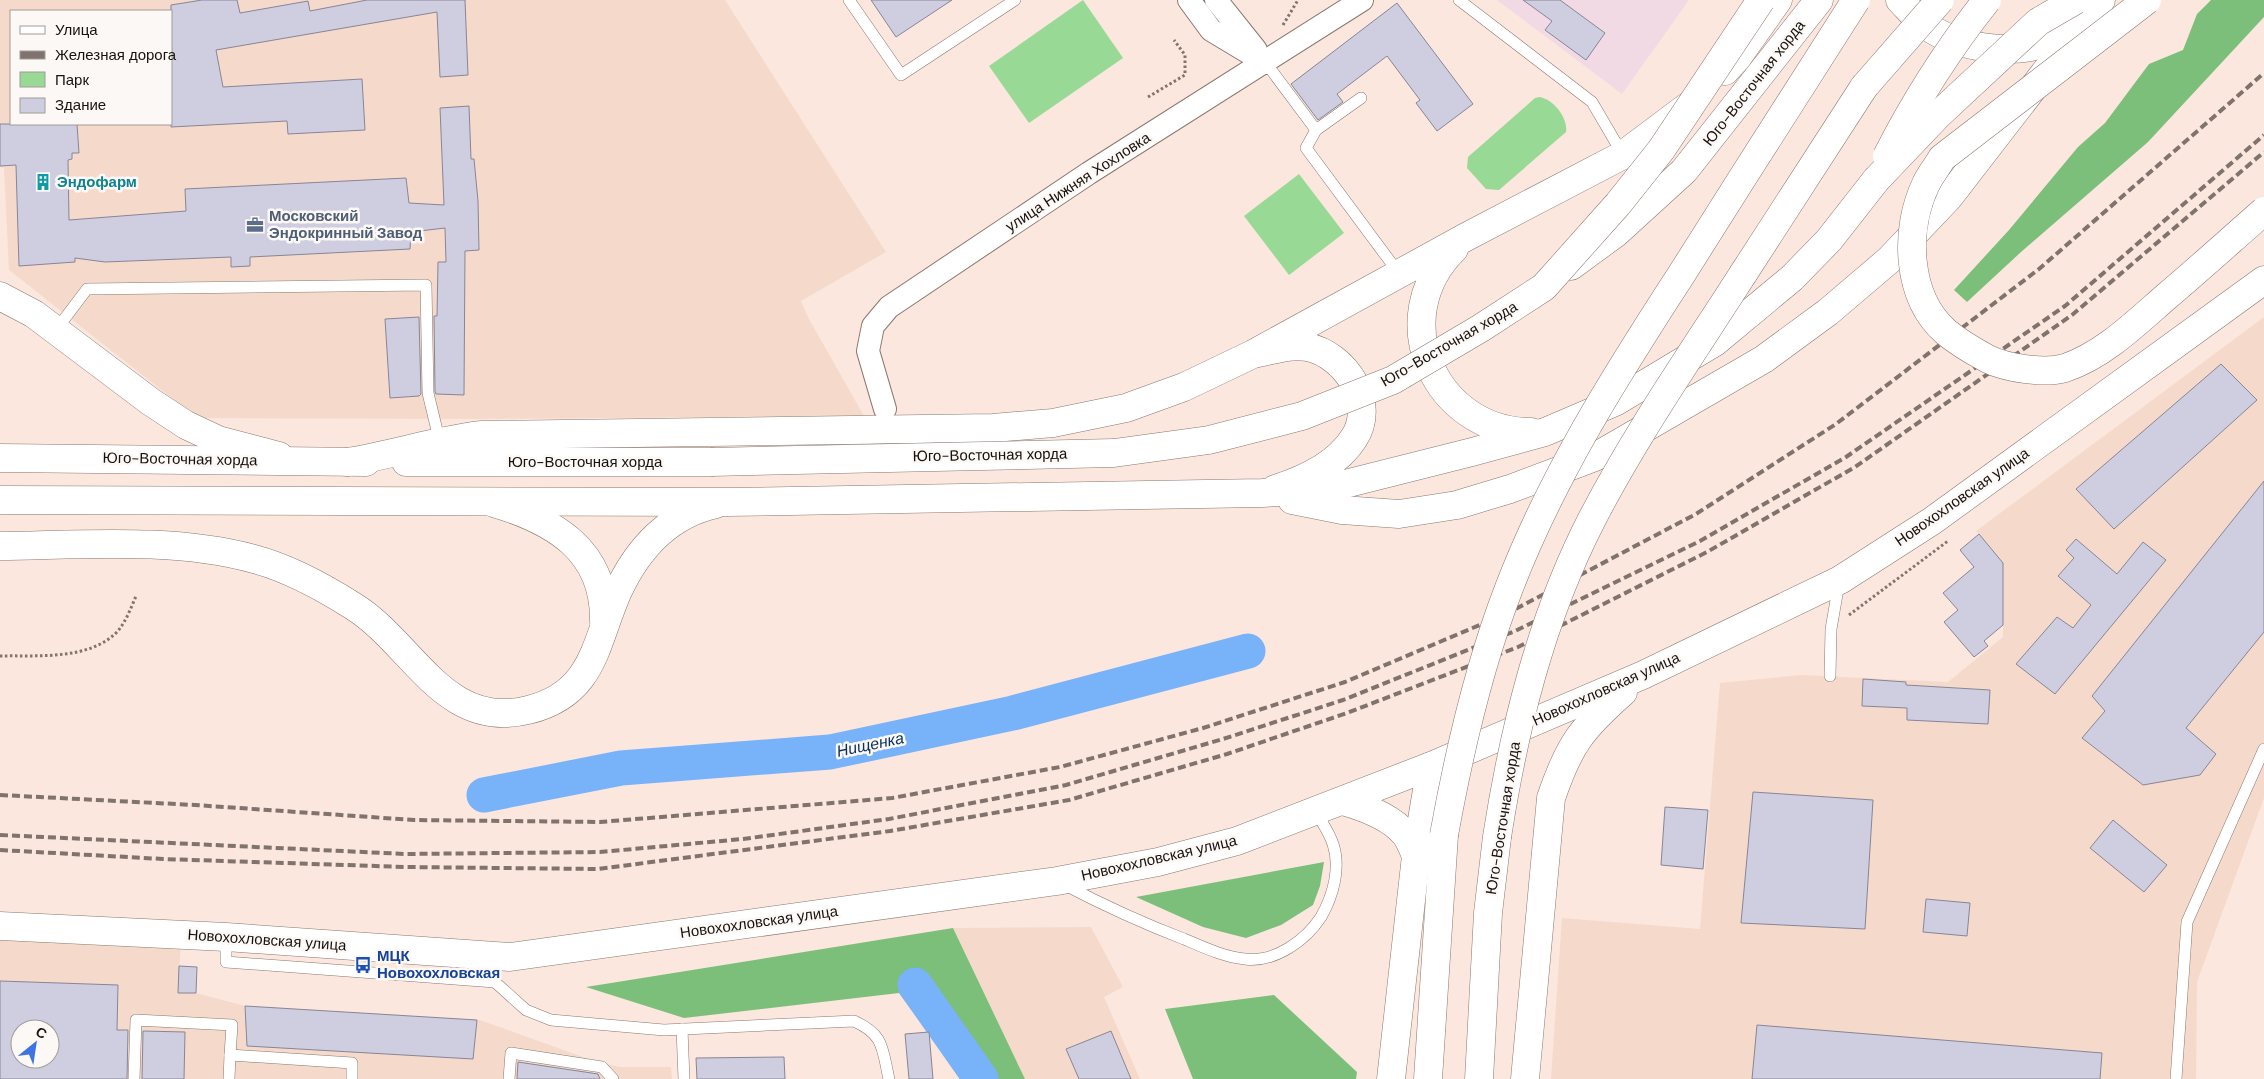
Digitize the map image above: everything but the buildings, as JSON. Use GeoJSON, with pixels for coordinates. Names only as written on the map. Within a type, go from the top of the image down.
{"type":"FeatureCollection","features":[{"type":"Feature","properties":{"kind":"main road"},"geometry":{"type":"LineString","coordinates":[[1544,287],[1618,204],[1661,150],[1761,0]]}},
{"type":"Feature","properties":{"kind":"main road"},"geometry":{"type":"LineString","coordinates":[[347,462],[482,436],[994,428],[1053,423],[1126,408],[1184,387],[1254,354],[1466,237],[1623,155],[1697,99],[1738,58],[1778,0]]}},
{"type":"Feature","properties":{"kind":"main road","name":"Юго-Восточная хорда"},"geometry":{"type":"LineString","coordinates":[[0,458],[347,462],[711,462],[1114,453],[1209,440],[1302,416],[1393,380],[1481,328],[1544,287],[1616,233],[1684,171],[1819,0]]}},
{"type":"Feature","properties":{"kind":"main road"},"geometry":{"type":"LineString","coordinates":[[1428,1079],[1444,835],[1457,764],[1508,589],[1546,503],[1590,419],[1856,0]]}},
{"type":"Feature","properties":{"kind":"main road"},"geometry":{"type":"LineString","coordinates":[[1900,0],[1922,22],[1962,44],[1989,48],[2031,48],[2052,40],[2092,2]]}},
{"type":"Feature","properties":{"kind":"main road","name":"Юго-Восточная хорда"},"geometry":{"type":"LineString","coordinates":[[1479,1079],[1488,912],[1508,767],[1529,681],[1556,600],[1591,521],[1635,441],[1920,0]]}},
{"type":"Feature","properties":{"kind":"main road"},"geometry":{"type":"LineString","coordinates":[[1864,87],[1940,0]]}},
{"type":"Feature","properties":{"kind":"main road"},"geometry":{"type":"LineString","coordinates":[[1876,180],[1906,118],[1966,26],[1987,0]]}},
{"type":"Feature","properties":{"kind":"main road"},"geometry":{"type":"LineString","coordinates":[[2147,0],[1942,158],[1926,184],[1916,213],[1911,246],[1914,276],[1927,306],[1945,331],[1970,350],[1998,364],[2031,370],[2064,368],[2088,358],[2133,326],[2264,211]]}},
{"type":"Feature","properties":{"kind":"main road"},"geometry":{"type":"LineString","coordinates":[[0,500],[727,502],[1262,493],[1326,489],[1545,432],[1615,402],[1715,342],[1792,278],[1829,240],[1876,180],[1937,116],[2038,22],[2092,2]]}},
{"type":"Feature","properties":{"kind":"main road"},"geometry":{"type":"LineString","coordinates":[[1262,493],[1342,510],[1399,514],[1457,505],[1510,489],[1595,456],[1756,364],[1828,312],[1889,260],[1949,197],[2092,2]]}},
{"type":"Feature","properties":{"kind":"main road"},"geometry":{"type":"LineString","coordinates":[[1466,237],[1443,260],[1430,282],[1422,308],[1421,331],[1424,353],[1434,376],[1443,389],[1466,412],[1484,422],[1514,432],[1545,432]]}},
{"type":"Feature","properties":{"kind":"main road","name":"Новохохловская улица"},"geometry":{"type":"LineString","coordinates":[[0,926],[226,937],[510,957],[1057,881],[1158,862],[1238,841],[1431,766],[1643,675],[1840,580],[1932,521],[2264,280]]}},
{"type":"Feature","properties":{"kind":"main road"},"geometry":{"type":"LineString","coordinates":[[0,296],[34,314],[151,402],[186,425],[227,442],[302,461]]}},
{"type":"Feature","properties":{"kind":"main road"},"geometry":{"type":"LineString","coordinates":[[1254,354],[1288,346],[1308,347],[1323,353],[1338,363],[1350,375],[1358,393],[1361,410],[1359,428],[1345,450],[1305,480],[1262,493]]}},
{"type":"Feature","properties":{"kind":"main road"},"geometry":{"type":"LineString","coordinates":[[492,502],[523,512],[556,530],[577,546],[588,559],[596,574],[604,608],[600,642]]}},
{"type":"Feature","properties":{"kind":"main road"},"geometry":{"type":"LineString","coordinates":[[0,546],[149,545],[194,548],[255,559],[298,576],[354,606],[396,641],[433,683],[446,694],[461,703],[494,713],[529,710],[560,697],[585,673],[600,642],[618,591],[649,542],[680,516],[699,508],[727,502]]}},
{"type":"Feature","properties":{"kind":"main road"},"geometry":{"type":"LineString","coordinates":[[1524,1079],[1551,798],[1562,764],[1575,741],[1592,720],[1643,675]]}},
{"type":"Feature","properties":{"kind":"main road"},"geometry":{"type":"LineString","coordinates":[[1391,1079],[1416,856],[1431,766]]}},
{"type":"Feature","properties":{"kind":"main road"},"geometry":{"type":"LineString","coordinates":[[1343,801],[1361,806],[1386,819],[1405,834],[1416,856]]}},
{"type":"Feature","properties":{"kind":"street"},"geometry":{"type":"LineString","coordinates":[[1189,0],[1211,30],[1266,63]]}},
{"type":"Feature","properties":{"kind":"street"},"geometry":{"type":"LineString","coordinates":[[1216,0],[1266,63]]}},
{"type":"Feature","properties":{"kind":"street","name":"улица Нижняя Хохловка"},"geometry":{"type":"LineString","coordinates":[[885,409],[868,351],[873,326],[889,307],[1089,173],[1266,63],[1362,0]]}},
{"type":"Feature","properties":{"kind":"lane"},"geometry":{"type":"LineString","coordinates":[[849,0],[901,75],[1015,0]]}},
{"type":"Feature","properties":{"kind":"lane"},"geometry":{"type":"LineString","coordinates":[[1459,0],[1592,102],[1623,155]]}},
{"type":"Feature","properties":{"kind":"lane"},"geometry":{"type":"LineString","coordinates":[[1266,63],[1316,130]]}},
{"type":"Feature","properties":{"kind":"lane"},"geometry":{"type":"LineString","coordinates":[[1361,98],[1316,130],[1306,148],[1392,264]]}},
{"type":"Feature","properties":{"kind":"lane"},"geometry":{"type":"LineString","coordinates":[[56,330],[87,289],[426,285],[428,393],[440,443]]}},
{"type":"Feature","properties":{"kind":"lane"},"geometry":{"type":"LineString","coordinates":[[1830,676],[1831,629],[1840,580]]}},
{"type":"Feature","properties":{"kind":"lane"},"geometry":{"type":"LineString","coordinates":[[2176,1079],[2187,922],[2264,749]]}},
{"type":"Feature","properties":{"kind":"lane"},"geometry":{"type":"LineString","coordinates":[[1057,881],[1121,914],[1213,951],[1246,960],[1276,955],[1300,942],[1317,923],[1330,902],[1335,881],[1333,845],[1315,810]]}},
{"type":"Feature","properties":{"kind":"lane"},"geometry":{"type":"LineString","coordinates":[[226,937],[226,962],[495,982]]}},
{"type":"Feature","properties":{"kind":"lane"},"geometry":{"type":"LineString","coordinates":[[471,954],[495,982],[526,1010],[551,1020],[664,1030],[854,1022],[869,1028],[880,1040],[888,1079]]}},
{"type":"Feature","properties":{"kind":"lane"},"geometry":{"type":"LineString","coordinates":[[134,1079],[136,1020],[232,1025],[230,1079]]}},
{"type":"Feature","properties":{"kind":"lane"},"geometry":{"type":"LineString","coordinates":[[682,1029],[684,1079]]}},
{"type":"Feature","properties":{"kind":"lane"},"geometry":{"type":"LineString","coordinates":[[509,1079],[511,1053],[602,1067],[613,1079]]}},
{"type":"Feature","properties":{"kind":"lane"},"geometry":{"type":"LineString","coordinates":[[230,1055],[352,1064],[352,1079]]}},
{"type":"Feature","properties":{"kind":"path"},"geometry":{"type":"LineString","coordinates":[[1148,97],[1185,75],[1185,55],[1174,40]]}},
{"type":"Feature","properties":{"kind":"path"},"geometry":{"type":"LineString","coordinates":[[0,656],[71,654],[99,644],[118,630],[136,596]]}},
{"type":"Feature","properties":{"kind":"shaded area"},"geometry":{"type":"Polygon","coordinates":[[[0,0],[725,0],[886,252],[801,301],[809,319],[864,416],[469,419],[197,418],[9,270],[4,168],[0,167],[0,0]]]}},
{"type":"Feature","properties":{"kind":"shaded area"},"geometry":{"type":"Polygon","coordinates":[[[1497,0],[1689,0],[1622,94],[1497,0]]]}},
{"type":"Feature","properties":{"kind":"shaded area"},"geometry":{"type":"Polygon","coordinates":[[[2264,317],[2264,798],[2197,982],[2196,1079],[1551,1079],[1562,918],[1700,929],[1720,683],[1802,675],[1948,682],[2003,637],[2003,563],[1976,531],[2264,317]]]}},
{"type":"Feature","properties":{"kind":"shaded area"},"geometry":{"type":"Polygon","coordinates":[[[1091,927],[1123,987],[1104,997],[1140,1079],[1025,1079],[953,928],[1091,927]]]}},
{"type":"Feature","properties":{"kind":"shaded area"},"geometry":{"type":"Polygon","coordinates":[[[0,934],[181,941],[178,993],[196,993],[245,1006],[480,1020],[594,1061],[620,1067],[671,1067],[672,1079],[0,1079],[0,934]]]}},
{"type":"Feature","properties":{"kind":"green space"},"geometry":{"type":"Polygon","coordinates":[[[1083,0],[1123,58],[1029,123],[989,66],[1083,0]]]}},
{"type":"Feature","properties":{"kind":"green space"},"geometry":{"type":"Polygon","coordinates":[[[2211,0],[2264,0],[2264,17],[2148,142],[2021,252],[1967,302],[1954,290],[2009,230],[2078,147],[2105,123],[2149,64],[2183,50],[2197,14],[2211,0]]]}},
{"type":"Feature","properties":{"kind":"green space"},"geometry":{"type":"Polygon","coordinates":[[[1540,97],[1550,102],[1559,110],[1565,121],[1566,132],[1499,190],[1486,189],[1467,168],[1468,157],[1535,98],[1540,97]]]}},
{"type":"Feature","properties":{"kind":"green space"},"geometry":{"type":"Polygon","coordinates":[[[1299,174],[1344,233],[1289,275],[1244,216],[1299,174]]]}},
{"type":"Feature","properties":{"kind":"green space"},"geometry":{"type":"Polygon","coordinates":[[[1324,862],[1320,886],[1313,905],[1281,925],[1246,938],[1203,927],[1136,897],[1324,862]]]}},
{"type":"Feature","properties":{"kind":"green space"},"geometry":{"type":"Polygon","coordinates":[[[953,928],[1025,1079],[962,1079],[899,993],[684,1018],[586,987],[953,928]]]}},
{"type":"Feature","properties":{"kind":"green space"},"geometry":{"type":"Polygon","coordinates":[[[1274,995],[1357,1072],[1356,1079],[1193,1079],[1165,1009],[1274,995]]]}},
{"type":"Feature","properties":{"kind":"waterway","name":"Нищенка"},"geometry":{"type":"LineString","coordinates":[[484,795],[621,768],[830,752],[1013,713],[1248,651]]}},
{"type":"Feature","properties":{"kind":"waterway","name":"Нищенка"},"geometry":{"type":"LineString","coordinates":[[915,985],[981,1079]]}},
{"type":"Feature","properties":{"kind":"railway"},"geometry":{"type":"LineString","coordinates":[[0,795],[195,805],[414,820],[600,822],[892,798],[1060,767],[1203,728],[1345,682],[1508,613],[1696,514],[1836,424],[2039,269],[2264,73]]}},
{"type":"Feature","properties":{"kind":"railway"},"geometry":{"type":"LineString","coordinates":[[0,835],[406,854],[600,852],[743,839],[889,819],[1066,785],[1223,739],[1343,700],[1515,631],[1700,541],[1846,457],[2065,306],[2264,135]]}},
{"type":"Feature","properties":{"kind":"railway"},"geometry":{"type":"LineString","coordinates":[[0,850],[163,859],[406,867],[598,869],[890,831],[1069,800],[1227,754],[1347,713],[1518,647],[1707,552],[1855,467],[2072,315],[2264,152]]}},
{"type":"Feature","properties":{"kind":"place","name":"Эндофарм"},"geometry":{"type":"Point","coordinates":[43,182]}},
{"type":"Feature","properties":{"kind":"place","name":"Московский Эндокринный Завод"},"geometry":{"type":"Point","coordinates":[255,225]}},
{"type":"Feature","properties":{"kind":"place","name":"МЦК Новохохловская"},"geometry":{"type":"Point","coordinates":[363,965]}}]}
